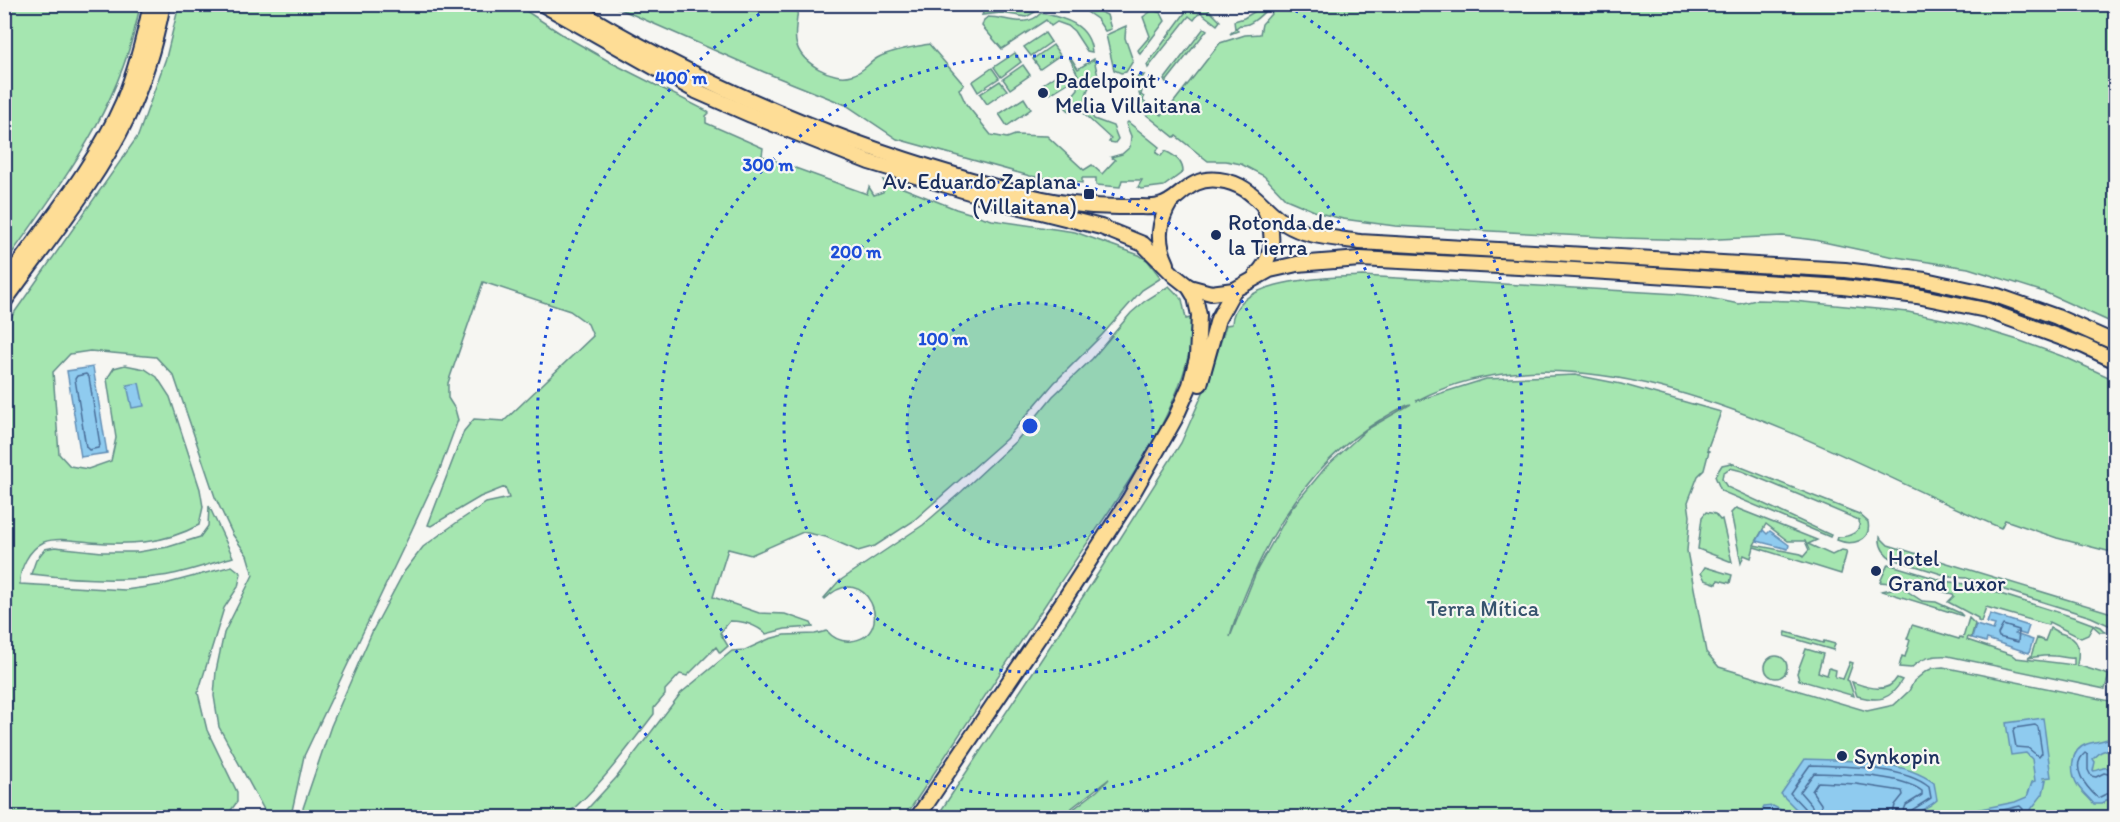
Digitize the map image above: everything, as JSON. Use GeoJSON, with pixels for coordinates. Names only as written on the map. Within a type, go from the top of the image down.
{"type":"FeatureCollection","features":[{"type":"Feature","properties":{"kind":"main road"},"geometry":{"type":"LineString","coordinates":[[4,284],[78,179],[114,120],[135,68],[151,4]]}},
{"type":"Feature","properties":{"kind":"main road"},"geometry":{"type":"LineString","coordinates":[[4,302],[86,186],[126,120],[145,75],[163,4]]}},
{"type":"Feature","properties":{"kind":"main road"},"geometry":{"type":"LineString","coordinates":[[542,4],[696,91],[751,115],[869,162],[1009,204],[1101,227],[1143,244],[1189,287],[1195,297],[1199,315],[1197,358],[1190,385],[1175,419],[1130,498],[1066,597],[917,818]]}},
{"type":"Feature","properties":{"kind":"main road"},"geometry":{"type":"LineString","coordinates":[[568,4],[596,22],[704,80],[875,151],[1029,197],[1109,207],[1160,206],[1172,200]]}},
{"type":"Feature","properties":{"kind":"main road"},"geometry":{"type":"LineString","coordinates":[[1169,269],[1161,252],[1159,234],[1162,216],[1172,200],[1185,188],[1200,181],[1217,179],[1243,187],[1286,224],[1303,232],[1360,242],[1845,270],[1925,280],[1998,296],[2057,317],[2115,343]]}},
{"type":"Feature","properties":{"kind":"main road"},"geometry":{"type":"LineString","coordinates":[[1249,283],[1261,270],[1271,247],[1270,221],[1263,205]]}},
{"type":"Feature","properties":{"kind":"main road"},"geometry":{"type":"LineString","coordinates":[[1189,287],[1211,293],[1234,290],[1270,270],[1297,264],[1360,259],[1536,267],[1844,287],[1917,296],[1986,310],[2084,346],[2115,361]]}},
{"type":"Feature","properties":{"kind":"main road"},"geometry":{"type":"LineString","coordinates":[[928,818],[1138,503],[1183,423],[1198,389],[1218,319],[1234,290]]}},
{"type":"Feature","properties":{"kind":"green space"},"geometry":{"type":"Polygon","coordinates":[[[5,4],[140,5],[131,42],[105,109],[68,172],[5,263],[5,4]]]}},
{"type":"Feature","properties":{"kind":"green space"},"geometry":{"type":"Polygon","coordinates":[[[1267,4],[1271,5],[1257,19],[1240,25],[1236,28],[1238,31],[1230,34],[1235,29],[1234,21],[1244,18],[1267,4]]]}},
{"type":"Feature","properties":{"kind":"green space"},"geometry":{"type":"Polygon","coordinates":[[[179,5],[517,5],[612,63],[707,111],[709,113],[706,116],[706,123],[763,148],[762,156],[867,194],[869,187],[874,195],[883,192],[885,184],[883,180],[956,209],[992,220],[1075,232],[1139,255],[1148,261],[1161,278],[1142,290],[1102,335],[1054,383],[1006,439],[912,522],[875,546],[858,551],[826,537],[803,532],[751,555],[728,549],[713,597],[759,613],[785,614],[811,623],[813,627],[785,629],[766,634],[749,624],[730,621],[720,633],[728,646],[720,653],[716,647],[687,676],[680,674],[665,690],[665,695],[654,708],[654,714],[612,768],[564,817],[434,817],[435,811],[430,810],[428,817],[300,817],[331,726],[373,630],[404,572],[423,547],[456,523],[486,503],[509,498],[505,487],[480,497],[431,526],[428,525],[464,431],[474,419],[504,421],[593,336],[588,324],[570,311],[483,282],[448,383],[448,398],[455,409],[458,420],[440,469],[304,756],[289,817],[268,817],[219,727],[214,696],[216,671],[224,633],[253,575],[247,555],[233,535],[215,497],[174,376],[156,357],[90,351],[70,354],[53,372],[59,454],[70,466],[88,469],[111,461],[116,438],[107,379],[114,368],[125,365],[145,369],[157,377],[170,397],[200,489],[203,507],[199,525],[159,540],[119,543],[61,540],[44,542],[34,549],[26,560],[21,572],[20,584],[125,590],[161,585],[232,566],[241,573],[238,587],[224,608],[198,693],[207,730],[237,792],[237,802],[226,817],[5,818],[5,326],[138,136],[166,58],[179,5]]]}},
{"type":"Feature","properties":{"kind":"green space"},"geometry":{"type":"Polygon","coordinates":[[[611,5],[798,5],[796,42],[799,50],[810,63],[827,73],[852,75],[884,55],[929,44],[964,85],[959,89],[966,104],[991,135],[1007,138],[1015,135],[1047,136],[1084,170],[1092,165],[1102,174],[1115,160],[1111,157],[1122,154],[1130,147],[1131,136],[1126,124],[1128,122],[1159,147],[1156,153],[1161,156],[1165,151],[1172,154],[1181,165],[1183,172],[1164,186],[1141,189],[1138,187],[1142,180],[1122,180],[1120,187],[1096,185],[1096,178],[1082,178],[1082,183],[1030,176],[897,139],[846,105],[611,5]]]}},
{"type":"Feature","properties":{"kind":"green space"},"geometry":{"type":"Polygon","coordinates":[[[986,5],[1003,5],[1035,12],[1026,17],[1001,13],[982,15],[986,5]]]}},
{"type":"Feature","properties":{"kind":"green space"},"geometry":{"type":"Polygon","coordinates":[[[1082,5],[1107,15],[1111,29],[1105,31],[1097,19],[1081,8],[1082,5]]]}},
{"type":"Feature","properties":{"kind":"green space"},"geometry":{"type":"Polygon","coordinates":[[[1279,5],[2115,5],[2115,324],[2044,292],[1968,268],[1889,256],[1814,240],[1783,236],[1698,240],[1622,238],[1395,226],[1343,219],[1319,213],[1286,199],[1264,176],[1241,164],[1208,161],[1138,108],[1140,96],[1135,83],[1138,76],[1144,75],[1139,83],[1143,86],[1141,95],[1144,97],[1143,101],[1162,115],[1220,43],[1245,35],[1260,34],[1262,24],[1279,5]]]}},
{"type":"Feature","properties":{"kind":"green space"},"geometry":{"type":"Polygon","coordinates":[[[1190,6],[1197,10],[1202,6],[1206,7],[1220,21],[1217,25],[1200,12],[1194,20],[1189,16],[1148,68],[1147,65],[1190,6]]]}},
{"type":"Feature","properties":{"kind":"green space"},"geometry":{"type":"Polygon","coordinates":[[[1153,10],[1161,13],[1165,21],[1140,54],[1138,50],[1150,36],[1143,17],[1153,10]]]}},
{"type":"Feature","properties":{"kind":"green space"},"geometry":{"type":"Polygon","coordinates":[[[1041,13],[1067,20],[1081,29],[1090,42],[1092,52],[1087,51],[1074,31],[1057,22],[1051,26],[1046,20],[1002,49],[982,26],[988,17],[1023,21],[1035,18],[1041,13]]]}},
{"type":"Feature","properties":{"kind":"green space"},"geometry":{"type":"Polygon","coordinates":[[[1126,26],[1125,38],[1133,61],[1126,72],[1121,73],[1114,70],[1106,35],[1126,26]]]}},
{"type":"Feature","properties":{"kind":"green space"},"geometry":{"type":"Polygon","coordinates":[[[1204,28],[1207,30],[1166,82],[1164,80],[1204,28]]]}},
{"type":"Feature","properties":{"kind":"green space"},"geometry":{"type":"Polygon","coordinates":[[[1045,33],[1051,42],[1031,56],[1024,47],[1045,33]]]}},
{"type":"Feature","properties":{"kind":"green space"},"geometry":{"type":"Polygon","coordinates":[[[1053,45],[1060,55],[1040,69],[1033,59],[1053,45]]]}},
{"type":"Feature","properties":{"kind":"green space"},"geometry":{"type":"Polygon","coordinates":[[[1015,53],[1021,62],[1001,77],[994,67],[1015,53]]]}},
{"type":"Feature","properties":{"kind":"green space"},"geometry":{"type":"Polygon","coordinates":[[[1071,58],[1078,69],[1094,59],[1098,76],[1089,86],[1086,97],[1087,108],[1094,119],[1113,126],[1118,139],[1115,143],[1109,142],[1111,139],[1074,105],[1069,111],[1064,106],[1078,89],[1078,75],[1071,58]]]}},
{"type":"Feature","properties":{"kind":"green space"},"geometry":{"type":"Polygon","coordinates":[[[1023,65],[1030,75],[1010,89],[1003,79],[1023,65]]]}},
{"type":"Feature","properties":{"kind":"green space"},"geometry":{"type":"Polygon","coordinates":[[[992,68],[999,78],[978,92],[972,82],[992,68]]]}},
{"type":"Feature","properties":{"kind":"green space"},"geometry":{"type":"Polygon","coordinates":[[[1064,70],[1071,81],[1050,94],[1043,84],[1064,70]]]}},
{"type":"Feature","properties":{"kind":"green space"},"geometry":{"type":"Polygon","coordinates":[[[1000,81],[1007,90],[987,104],[980,94],[1000,81]]]}},
{"type":"Feature","properties":{"kind":"green space"},"geometry":{"type":"Polygon","coordinates":[[[1024,98],[1031,109],[1007,126],[999,114],[1024,98]]]}},
{"type":"Feature","properties":{"kind":"green space","name":"Terra Mítica"},"geometry":{"type":"Polygon","coordinates":[[[1362,276],[1678,294],[1739,304],[1756,300],[1793,301],[1908,312],[1966,324],[2018,340],[2067,358],[2115,380],[2115,553],[2057,538],[2005,520],[2001,528],[1791,433],[1714,403],[1637,382],[1560,371],[1486,377],[1416,401],[1486,379],[1575,375],[1621,384],[1721,412],[1707,450],[1709,451],[1704,470],[1698,476],[1688,502],[1690,516],[1687,551],[1706,652],[1719,667],[1867,711],[1894,705],[1909,691],[1914,681],[1925,672],[1943,667],[2115,702],[2115,817],[1063,817],[1109,779],[1060,817],[936,818],[1088,589],[1181,443],[1209,379],[1226,325],[1232,324],[1236,309],[1248,297],[1285,283],[1362,276]],[[1411,404],[1380,420],[1358,435],[1321,469],[1304,489],[1275,532],[1263,555],[1240,607],[1230,637],[1257,570],[1291,509],[1326,467],[1366,430],[1411,404]]]}},
{"type":"Feature","properties":{"kind":"green space"},"geometry":{"type":"Polygon","coordinates":[[[1169,286],[1182,299],[1186,319],[1190,318],[1191,333],[1184,372],[1171,405],[1155,437],[1115,503],[905,817],[579,818],[616,778],[681,693],[732,651],[745,650],[784,635],[815,634],[827,631],[838,639],[847,641],[865,636],[873,627],[874,615],[871,603],[864,593],[853,588],[840,589],[824,598],[838,582],[923,525],[961,492],[1017,440],[1053,396],[1092,359],[1131,313],[1169,286]]]}},
{"type":"Feature","properties":{"kind":"green space"},"geometry":{"type":"Polygon","coordinates":[[[1731,463],[1859,514],[1868,522],[1867,534],[1864,538],[1854,542],[1837,540],[1838,537],[1850,535],[1856,531],[1859,520],[1742,471],[1730,468],[1723,473],[1722,479],[1727,487],[1831,535],[1830,537],[1721,491],[1715,476],[1722,465],[1731,463]]]}},
{"type":"Feature","properties":{"kind":"green space"},"geometry":{"type":"Polygon","coordinates":[[[209,506],[233,557],[179,573],[146,578],[96,579],[31,574],[36,560],[45,549],[55,547],[102,552],[138,552],[168,547],[200,537],[208,526],[209,506]]]}},
{"type":"Feature","properties":{"kind":"green space"},"geometry":{"type":"Polygon","coordinates":[[[1736,508],[1817,540],[1808,544],[1832,555],[1842,550],[1847,551],[1841,574],[1754,547],[1751,558],[1744,555],[1741,563],[1731,513],[1736,508]],[[1766,524],[1754,545],[1801,554],[1803,557],[1809,550],[1805,541],[1788,541],[1766,524]]]}},
{"type":"Feature","properties":{"kind":"green space"},"geometry":{"type":"Polygon","coordinates":[[[1706,512],[1722,519],[1732,562],[1698,549],[1702,517],[1706,512]]]}},
{"type":"Feature","properties":{"kind":"green space"},"geometry":{"type":"Polygon","coordinates":[[[1880,537],[1888,545],[2115,614],[2115,628],[2091,617],[1966,578],[1951,577],[1893,559],[1883,550],[1880,537]]]}},
{"type":"Feature","properties":{"kind":"green space"},"geometry":{"type":"Polygon","coordinates":[[[1888,564],[1944,581],[1972,585],[2076,618],[2100,627],[2105,632],[2100,632],[2093,626],[2088,635],[2081,638],[2049,622],[2048,625],[1986,607],[1981,622],[1978,618],[1948,602],[1954,596],[1953,594],[1931,589],[1906,578],[1891,583],[1880,582],[1888,564]]]}},
{"type":"Feature","properties":{"kind":"green space"},"geometry":{"type":"Polygon","coordinates":[[[1705,567],[1732,575],[1730,583],[1718,580],[1717,584],[1705,580],[1701,573],[1705,567]]]}},
{"type":"Feature","properties":{"kind":"green space"},"geometry":{"type":"Polygon","coordinates":[[[1901,587],[1922,601],[1936,602],[1963,616],[1882,591],[1901,587]]]}},
{"type":"Feature","properties":{"kind":"green space"},"geometry":{"type":"Polygon","coordinates":[[[1969,618],[1975,624],[1971,638],[1968,637],[1967,640],[2016,658],[2074,665],[2074,658],[2047,656],[2028,658],[2031,656],[2037,638],[2045,641],[2050,628],[2069,636],[2077,645],[2077,665],[2109,675],[2105,689],[1948,656],[1928,658],[1911,668],[1899,667],[1902,656],[1905,657],[1910,640],[1907,639],[1912,625],[1959,639],[1963,638],[1969,618]]]}},
{"type":"Feature","properties":{"kind":"green space"},"geometry":{"type":"Polygon","coordinates":[[[1786,632],[1823,643],[1824,641],[1835,644],[1833,650],[1785,636],[1786,632]]]}},
{"type":"Feature","properties":{"kind":"green space"},"geometry":{"type":"Polygon","coordinates":[[[1806,649],[1823,654],[1818,672],[1827,675],[1829,668],[1836,670],[1835,677],[1843,679],[1850,662],[1853,663],[1847,680],[1854,696],[1799,680],[1797,673],[1806,649]]]}},
{"type":"Feature","properties":{"kind":"green space"},"geometry":{"type":"Polygon","coordinates":[[[1776,656],[1784,659],[1787,667],[1784,675],[1776,678],[1768,675],[1765,667],[1768,659],[1776,656]]]}},
{"type":"Feature","properties":{"kind":"green space"},"geometry":{"type":"Polygon","coordinates":[[[1897,678],[1902,680],[1893,692],[1877,699],[1857,696],[1852,682],[1882,688],[1893,683],[1897,678]]]}},
{"type":"Feature","properties":{"kind":"water"},"geometry":{"type":"Polygon","coordinates":[[[93,367],[107,453],[81,457],[67,371],[93,367]]]}},
{"type":"Feature","properties":{"kind":"water"},"geometry":{"type":"Polygon","coordinates":[[[139,383],[144,406],[132,408],[127,385],[139,383]]]}},
{"type":"Feature","properties":{"kind":"water"},"geometry":{"type":"Polygon","coordinates":[[[1763,530],[1767,534],[1770,531],[1789,545],[1788,549],[1757,541],[1763,530]]]}},
{"type":"Feature","properties":{"kind":"water"},"geometry":{"type":"Polygon","coordinates":[[[1990,614],[2029,626],[2026,635],[2016,632],[2015,634],[2033,640],[2029,653],[1987,639],[1986,642],[1972,638],[1976,625],[1993,630],[1995,625],[1987,623],[1990,614]]]}},
{"type":"Feature","properties":{"kind":"water"},"geometry":{"type":"Polygon","coordinates":[[[2043,718],[2051,777],[2043,778],[2044,781],[2046,780],[2043,794],[2025,817],[1951,817],[2027,797],[2032,782],[2035,781],[2032,759],[2026,753],[2011,755],[2006,723],[2043,718]]]}},
{"type":"Feature","properties":{"kind":"water"},"geometry":{"type":"Polygon","coordinates":[[[2110,738],[2114,747],[2101,752],[2093,759],[2095,762],[2093,771],[2105,768],[2115,771],[2115,800],[2094,804],[2075,781],[2074,756],[2081,747],[2087,744],[2110,738]]]}},
{"type":"Feature","properties":{"kind":"water"},"geometry":{"type":"Polygon","coordinates":[[[1805,759],[1889,765],[1920,775],[1934,783],[1937,800],[1913,817],[1795,817],[1800,813],[1781,794],[1805,759]]]}},
{"type":"Feature","properties":{"kind":"water"},"geometry":{"type":"Polygon","coordinates":[[[1773,806],[1795,817],[1759,817],[1764,807],[1773,806]]]}},
{"type":"Feature","properties":{"kind":"place","name":"Padelpoint Melia Villaitana"},"geometry":{"type":"Point","coordinates":[1043,93]}},
{"type":"Feature","properties":{"kind":"place","name":"Av. Eduardo Zaplana (Villaitana)"},"geometry":{"type":"Point","coordinates":[1089,194]}},
{"type":"Feature","properties":{"kind":"place","name":"Rotonda de la Tierra"},"geometry":{"type":"Point","coordinates":[1216,235]}},
{"type":"Feature","properties":{"kind":"place","name":"Hotel Grand Luxor"},"geometry":{"type":"Point","coordinates":[1876,571]}},
{"type":"Feature","properties":{"kind":"place","name":"Synkopin"},"geometry":{"type":"Point","coordinates":[1842,756]}}]}
